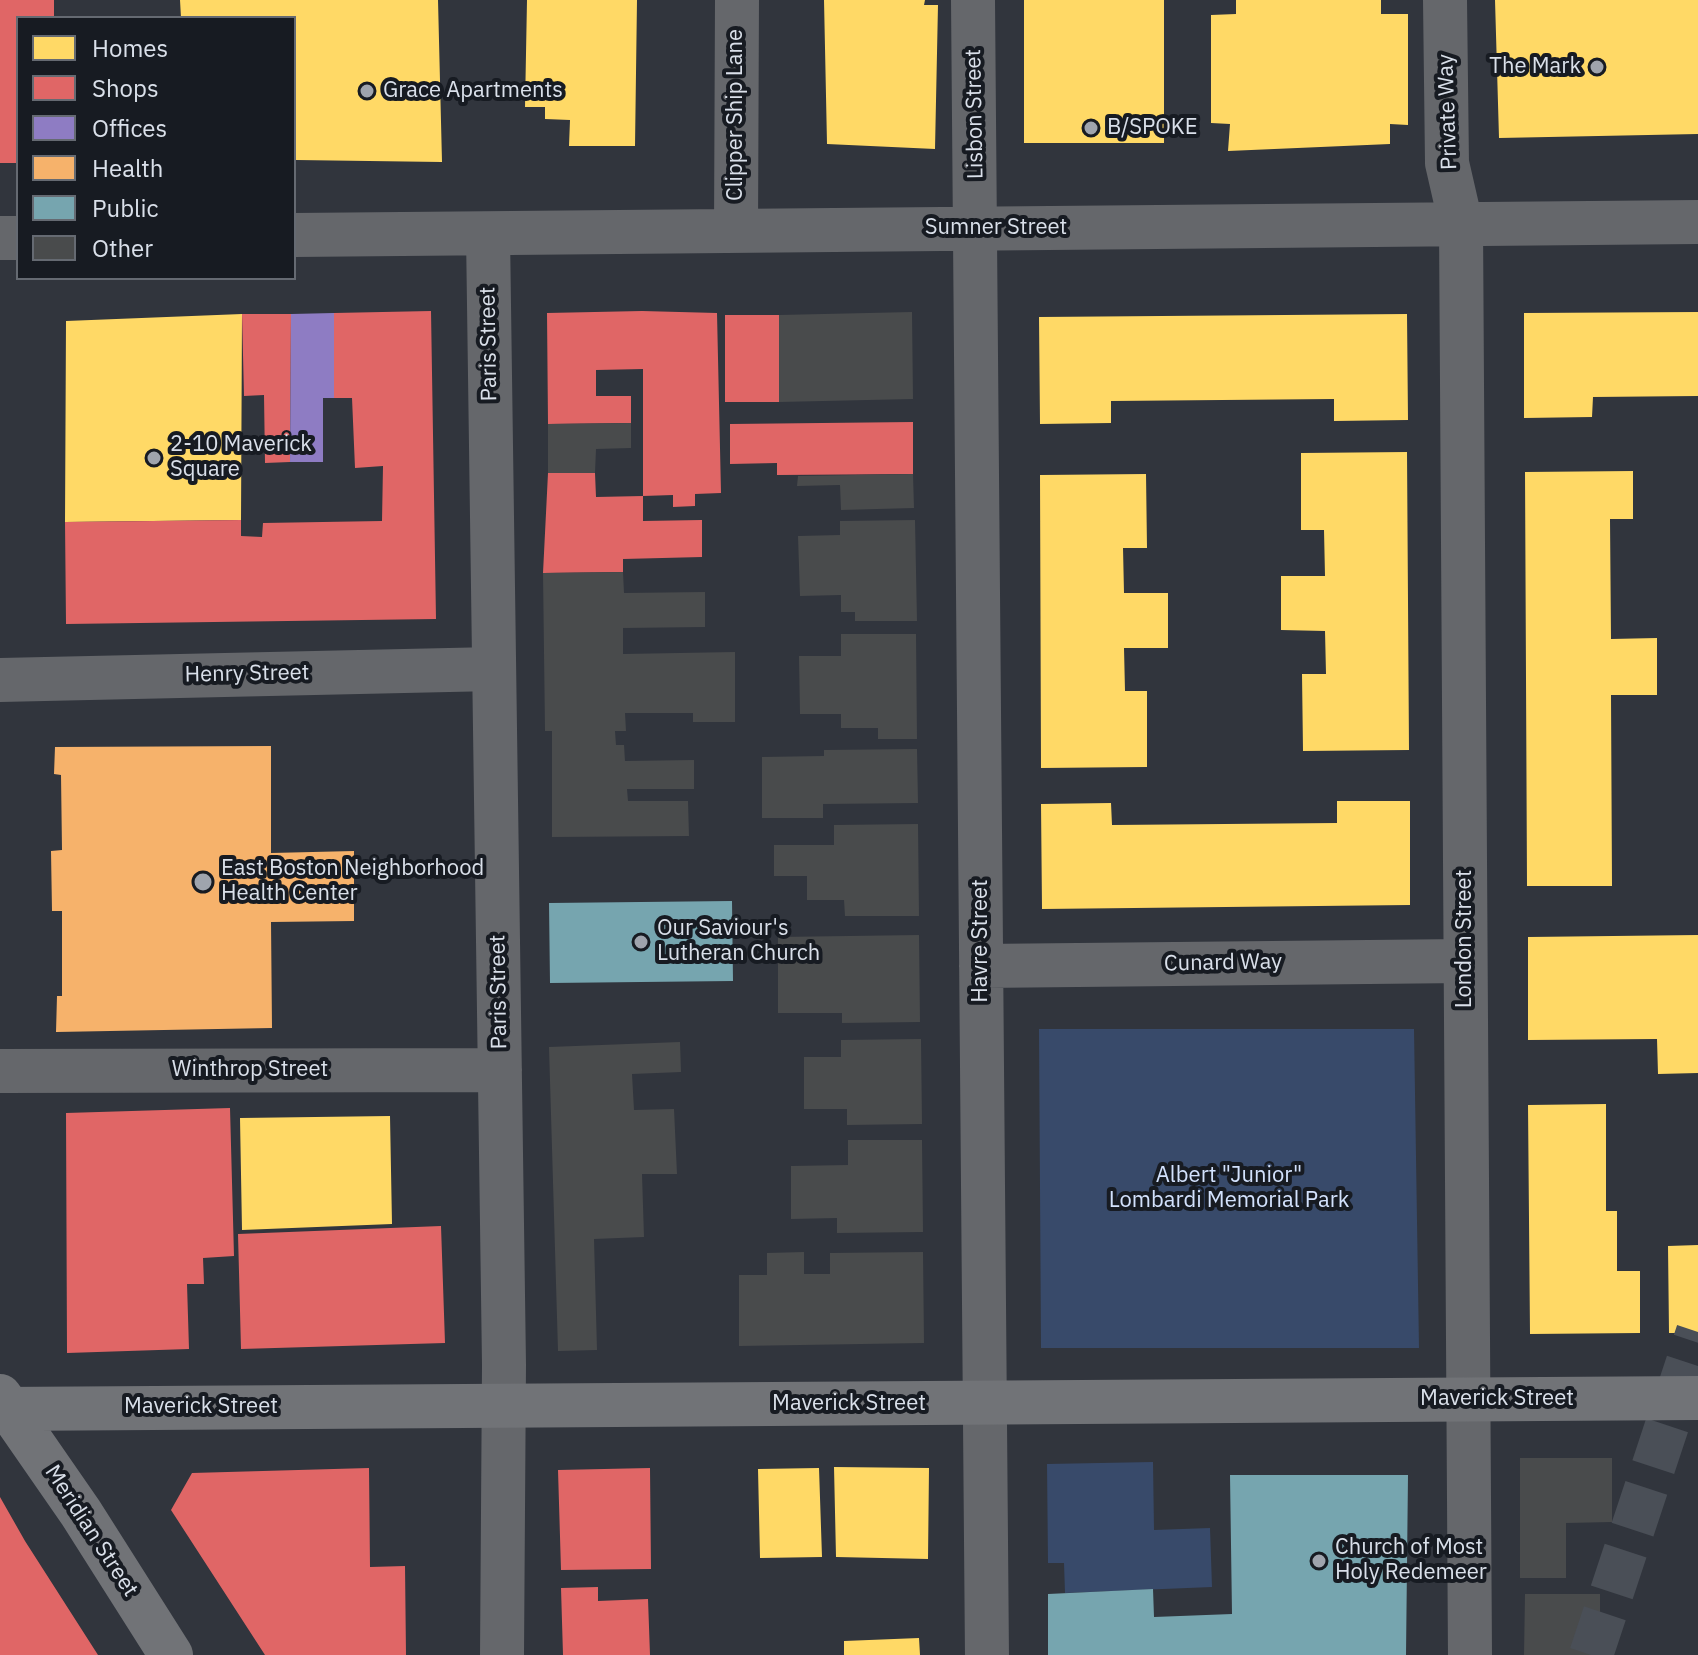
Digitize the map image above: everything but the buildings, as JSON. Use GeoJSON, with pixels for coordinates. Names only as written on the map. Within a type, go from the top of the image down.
{"type":"FeatureCollection","features":[{"type":"Feature","properties":{"kind":"main road","name":"Maverick Street"},"geometry":{"type":"LineString","coordinates":[[3,1405],[983,1404],[1698,1398]]}},
{"type":"Feature","properties":{"kind":"main road","name":"Meridian Street"},"geometry":{"type":"LineString","coordinates":[[3,1405],[171,1655]]}},
{"type":"Feature","properties":{"kind":"street","name":"Clipper Ship Lane"},"geometry":{"type":"LineString","coordinates":[[736,231],[737,0]]}},
{"type":"Feature","properties":{"kind":"street","name":"Lisbon Street"},"geometry":{"type":"LineString","coordinates":[[973,0],[977,228]]}},
{"type":"Feature","properties":{"kind":"street","name":"Private Way"},"geometry":{"type":"LineString","coordinates":[[1445,0],[1447,163],[1461,224]]}},
{"type":"Feature","properties":{"kind":"street","name":"Sumner Street"},"geometry":{"type":"LineString","coordinates":[[296,235],[1698,222]]}},
{"type":"Feature","properties":{"kind":"street","name":"London Street"},"geometry":{"type":"LineString","coordinates":[[1461,224],[1470,1655]]}},
{"type":"Feature","properties":{"kind":"street","name":"Havre Street"},"geometry":{"type":"LineString","coordinates":[[977,228],[987,1655]]}},
{"type":"Feature","properties":{"kind":"street","name":"Paris Street"},"geometry":{"type":"LineString","coordinates":[[488,234],[504,1405],[502,1655]]}},
{"type":"Feature","properties":{"kind":"street","name":"Henry Street"},"geometry":{"type":"LineString","coordinates":[[0,680],[494,669]]}},
{"type":"Feature","properties":{"kind":"street","name":"Cunard Way"},"geometry":{"type":"LineString","coordinates":[[981,966],[1465,961]]}},
{"type":"Feature","properties":{"kind":"street","name":"Winthrop Street"},"geometry":{"type":"LineString","coordinates":[[0,1071],[500,1070]]}},
{"type":"Feature","properties":{"kind":"green space","name":"Albert \"Junior\" Lombardi Memorial Park"},"geometry":{"type":"Polygon","coordinates":[[[1039,1029],[1414,1029],[1419,1348],[1041,1348],[1039,1029]]]}},
{"type":"Feature","properties":{"kind":"green space"},"geometry":{"type":"Polygon","coordinates":[[[1153,1462],[1154,1530],[1210,1528],[1212,1587],[1065,1593],[1064,1563],[1048,1563],[1047,1464],[1153,1462]]]}},
{"type":"Feature","properties":{"kind":"tunnel"},"geometry":{"type":"LineString","coordinates":[[1591,1655],[1698,1332]]}},
{"type":"Feature","properties":{"kind":"place","name":"The Mark"},"geometry":{"type":"Point","coordinates":[1597,67]}},
{"type":"Feature","properties":{"kind":"place","name":"Grace Apartments"},"geometry":{"type":"Point","coordinates":[367,91]}},
{"type":"Feature","properties":{"kind":"place","name":"B/SPOKE"},"geometry":{"type":"Point","coordinates":[1091,128]}},
{"type":"Feature","properties":{"kind":"place","name":"2-10 Maverick Square"},"geometry":{"type":"Point","coordinates":[154,458]}},
{"type":"Feature","properties":{"kind":"place","name":"East Boston Neighborhood Health Center"},"geometry":{"type":"Point","coordinates":[203,882]}},
{"type":"Feature","properties":{"kind":"place","name":"Our Saviour's Lutheran Church"},"geometry":{"type":"Point","coordinates":[641,942]}},
{"type":"Feature","properties":{"kind":"place","name":"Church of Most Holy Redemeer"},"geometry":{"type":"Point","coordinates":[1319,1561]}}]}
